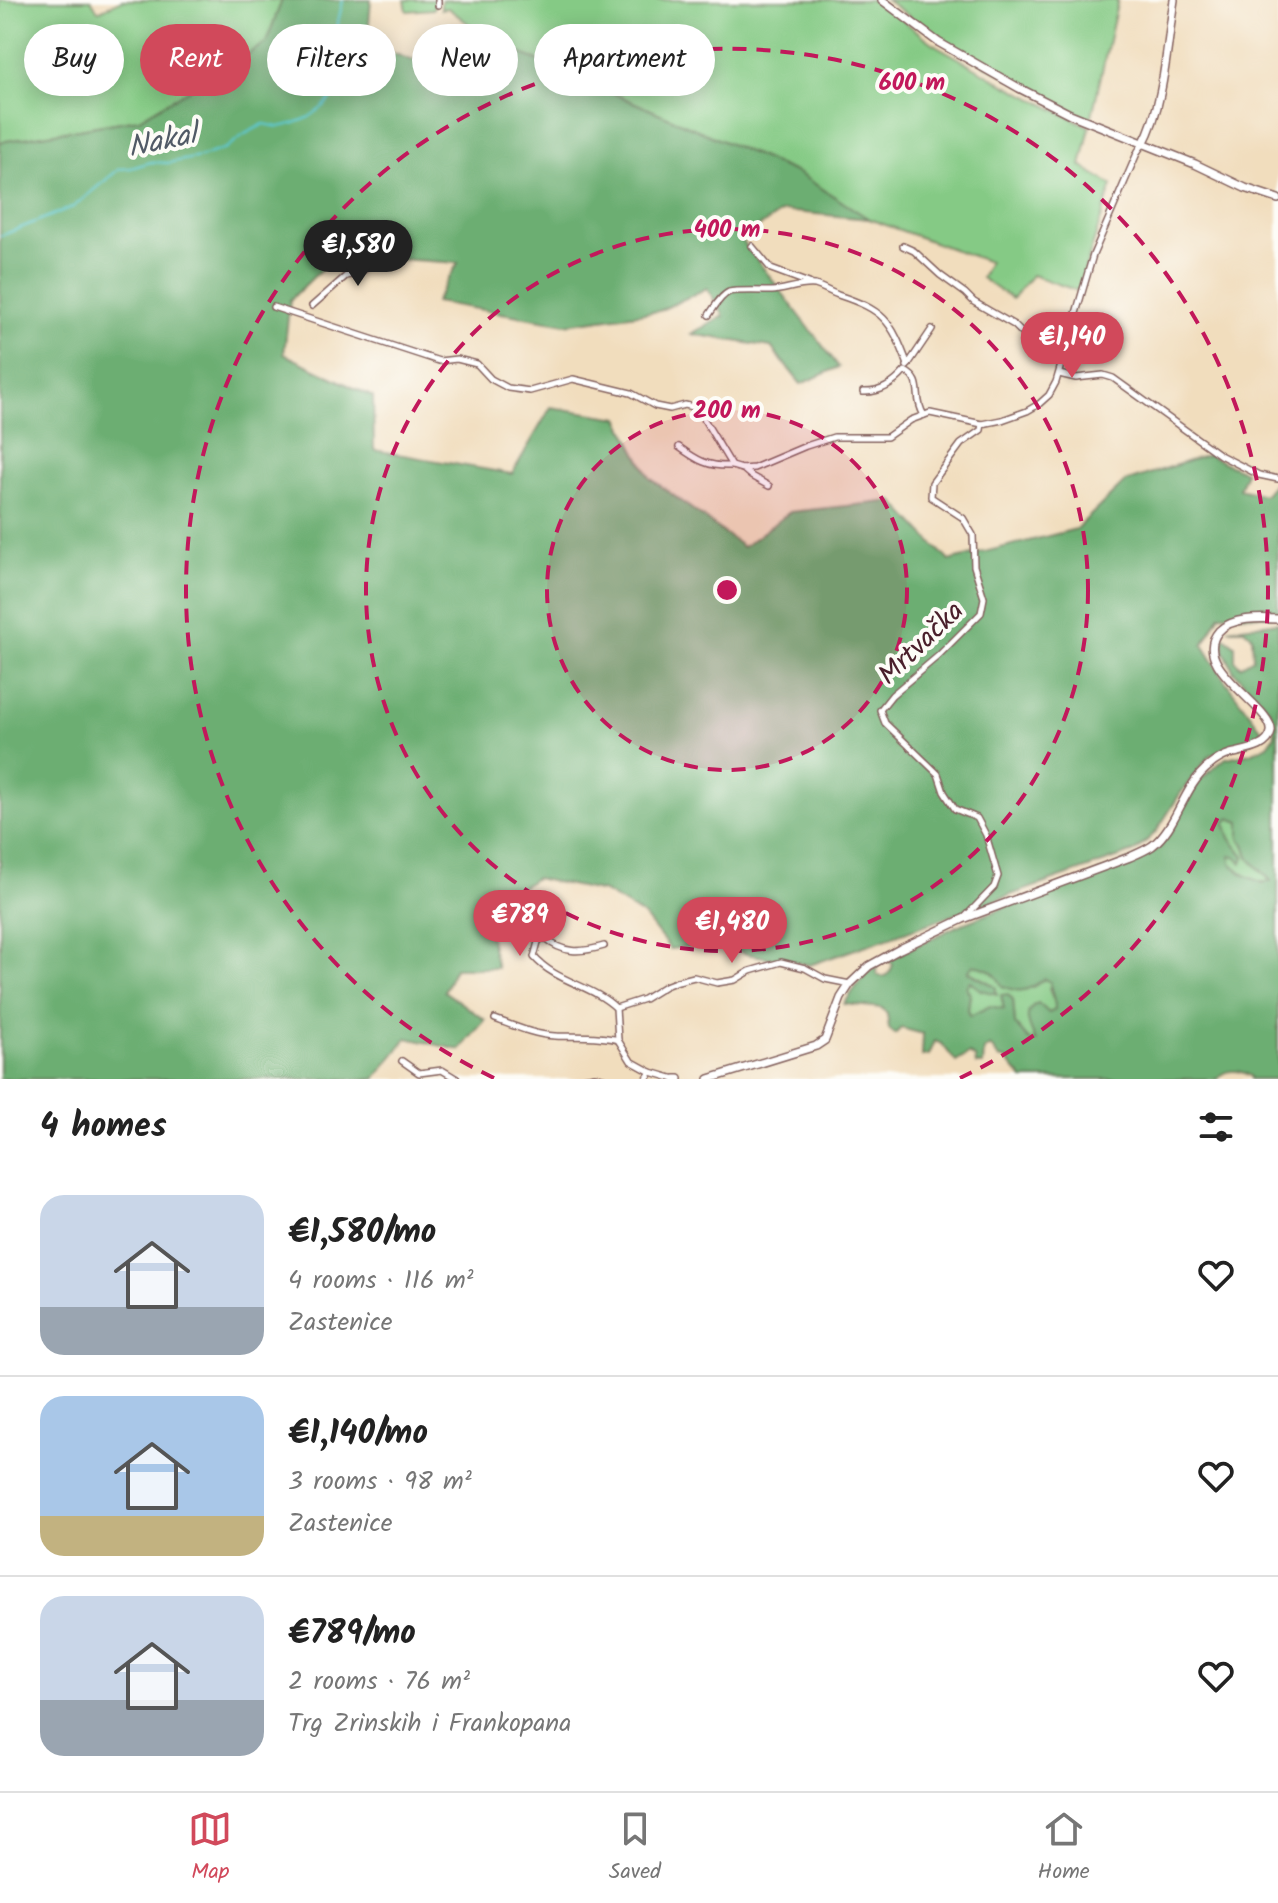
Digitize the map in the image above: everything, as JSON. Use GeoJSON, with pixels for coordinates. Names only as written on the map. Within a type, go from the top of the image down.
{"type":"FeatureCollection","features":[{"type":"Feature","properties":{"kind":"main road"},"geometry":{"type":"LineString","coordinates":[[882,0],[938,42],[1070,114],[1278,199]]}},
{"type":"Feature","properties":{"kind":"main road"},"geometry":{"type":"LineString","coordinates":[[1143,144],[1157,110],[1174,0]]}},
{"type":"Feature","properties":{"kind":"main road"},"geometry":{"type":"LineString","coordinates":[[709,1079],[816,1046],[825,1040],[841,998],[850,984],[869,966],[900,949],[963,919],[1130,857],[1153,845],[1166,830],[1194,781],[1208,766],[1226,755],[1264,744],[1271,734],[1271,726],[1215,661],[1213,641],[1220,630],[1230,624],[1247,619],[1278,619]]}},
{"type":"Feature","properties":{"kind":"street"},"geometry":{"type":"LineString","coordinates":[[742,469],[754,468],[834,437],[887,437],[924,415],[938,414],[982,424],[1002,420],[1039,404],[1049,395],[1059,374],[1093,255],[1143,144]]}},
{"type":"Feature","properties":{"kind":"street"},"geometry":{"type":"LineString","coordinates":[[752,246],[771,269],[865,304],[879,313],[901,346],[906,368],[915,377],[924,415]]}},
{"type":"Feature","properties":{"kind":"street"},"geometry":{"type":"LineString","coordinates":[[903,246],[914,251],[974,302],[1014,325],[1036,347],[1063,361]]}},
{"type":"Feature","properties":{"kind":"street"},"geometry":{"type":"LineString","coordinates":[[302,316],[346,276],[365,269],[381,251]]}},
{"type":"Feature","properties":{"kind":"street"},"geometry":{"type":"LineString","coordinates":[[709,315],[717,302],[729,292],[787,290],[814,285]]}},
{"type":"Feature","properties":{"kind":"street"},"geometry":{"type":"LineString","coordinates":[[312,306],[314,320]]}},
{"type":"Feature","properties":{"kind":"street"},"geometry":{"type":"LineString","coordinates":[[273,307],[439,361],[457,359],[477,364],[491,379],[508,388],[530,391],[573,379],[631,393],[655,406],[670,409],[685,405],[693,407],[699,411],[732,466]]}},
{"type":"Feature","properties":{"kind":"street"},"geometry":{"type":"LineString","coordinates":[[863,392],[877,392],[899,378],[932,329]]}},
{"type":"Feature","properties":{"kind":"street"},"geometry":{"type":"LineString","coordinates":[[1059,374],[1076,378],[1103,375],[1113,378],[1220,455],[1262,476],[1278,479]]}},
{"type":"Feature","properties":{"kind":"street","name":"Mrtvačka"},"geometry":{"type":"LineString","coordinates":[[963,919],[994,887],[998,876],[986,835],[977,818],[955,809],[944,792],[938,774],[885,723],[880,710],[892,695],[938,656],[981,613],[984,598],[974,566],[973,535],[963,518],[931,497],[932,483],[961,444],[981,430],[982,424]]}},
{"type":"Feature","properties":{"kind":"street"},"geometry":{"type":"LineString","coordinates":[[679,447],[708,465],[742,469],[769,486]]}},
{"type":"Feature","properties":{"kind":"street"},"geometry":{"type":"LineString","coordinates":[[563,918],[538,942],[534,957],[550,973],[601,995],[616,1008],[618,1040],[631,1061],[651,1072],[676,1079]]}},
{"type":"Feature","properties":{"kind":"street"},"geometry":{"type":"LineString","coordinates":[[543,937],[562,949],[604,946]]}},
{"type":"Feature","properties":{"kind":"street"},"geometry":{"type":"LineString","coordinates":[[616,1008],[644,999],[678,981],[694,977],[717,983],[735,980],[750,971],[781,962],[805,968],[825,979],[850,984]]}},
{"type":"Feature","properties":{"kind":"street"},"geometry":{"type":"LineString","coordinates":[[495,1019],[552,1036],[592,1035],[618,1040]]}},
{"type":"Feature","properties":{"kind":"street"},"geometry":{"type":"LineString","coordinates":[[402,1061],[419,1073],[442,1070],[457,1079]]}},
{"type":"Feature","properties":{"kind":"street"},"geometry":{"type":"LineString","coordinates":[[646,1079],[651,1072]]}},
{"type":"Feature","properties":{"kind":"street"},"geometry":{"type":"LineString","coordinates":[[578,1079],[595,1076],[606,1079]]}},
{"type":"Feature","properties":{"kind":"green space"},"geometry":{"type":"Polygon","coordinates":[[[0,0],[91,0],[98,11],[122,0],[282,0],[273,24],[267,24],[266,43],[251,52],[251,24],[140,24],[140,96],[177,96],[139,119],[0,142],[0,0]]]}},
{"type":"Feature","properties":{"kind":"green space"},"geometry":{"type":"Polygon","coordinates":[[[282,0],[371,0],[369,24],[273,24],[282,0]]]}},
{"type":"Feature","properties":{"kind":"green space"},"geometry":{"type":"Polygon","coordinates":[[[405,0],[436,0],[433,9],[407,11],[405,0]]]}},
{"type":"Feature","properties":{"kind":"green space"},"geometry":{"type":"Polygon","coordinates":[[[441,0],[875,0],[937,46],[1090,127],[1081,166],[1112,185],[1078,291],[1032,275],[1012,299],[981,278],[989,262],[869,219],[799,174],[619,96],[715,96],[715,24],[534,24],[534,59],[518,52],[518,24],[469,24],[448,8],[441,9],[441,0]]]}},
{"type":"Feature","properties":{"kind":"green space"},"geometry":{"type":"Polygon","coordinates":[[[886,0],[1118,0],[1091,120],[953,47],[886,0]]]}},
{"type":"Feature","properties":{"kind":"green space"},"geometry":{"type":"Polygon","coordinates":[[[267,40],[267,96],[396,96],[396,54],[412,60],[412,96],[518,96],[518,52],[534,59],[534,96],[619,96],[799,174],[869,219],[783,211],[741,239],[839,367],[801,384],[771,347],[691,334],[724,316],[707,288],[659,311],[566,324],[435,302],[458,263],[336,255],[290,300],[284,354],[373,397],[374,450],[512,474],[551,407],[619,418],[650,478],[743,547],[790,512],[893,501],[949,561],[1076,529],[1125,482],[1207,455],[1246,472],[1239,489],[1264,495],[1278,479],[1278,616],[1220,614],[1203,645],[1266,735],[1210,755],[1156,832],[1134,852],[810,965],[747,954],[717,944],[670,949],[644,916],[604,892],[535,878],[484,913],[497,968],[455,968],[444,991],[485,1020],[460,1050],[407,1038],[375,1079],[0,1079],[0,142],[139,119],[177,96],[251,96],[251,52],[267,40]]]}},
{"type":"Feature","properties":{"kind":"green space"},"geometry":{"type":"Polygon","coordinates":[[[1278,622],[1278,1079],[1251,1079],[1246,1074],[1232,1071],[1217,1079],[1023,1079],[990,1046],[984,1050],[983,1065],[976,1065],[975,1058],[969,1054],[956,1062],[942,1044],[935,1041],[929,1055],[922,1056],[923,1034],[901,1028],[895,1034],[889,1029],[887,1014],[882,1008],[844,1004],[866,973],[876,967],[877,975],[884,977],[890,972],[893,964],[887,960],[957,926],[1069,882],[1076,886],[1083,885],[1086,877],[1156,850],[1174,827],[1201,779],[1226,758],[1251,753],[1268,745],[1275,735],[1271,711],[1234,672],[1224,651],[1223,636],[1235,645],[1235,660],[1240,666],[1253,658],[1252,636],[1244,629],[1227,629],[1278,622]],[[1230,818],[1225,823],[1230,838],[1244,856],[1242,863],[1231,856],[1231,863],[1242,874],[1263,883],[1271,881],[1250,859],[1240,839],[1240,822],[1230,818]],[[973,965],[968,972],[995,986],[997,994],[981,990],[970,981],[966,987],[970,994],[970,1016],[990,1006],[1004,1009],[1001,995],[1008,994],[1013,1000],[1015,1024],[1030,1041],[1036,1041],[1029,1025],[1029,1010],[1038,1003],[1049,1013],[1055,1010],[1051,982],[1044,979],[1029,989],[1014,990],[1002,986],[990,971],[973,965]]]}},
{"type":"Feature","properties":{"kind":"green space"},"geometry":{"type":"Polygon","coordinates":[[[1230,818],[1240,822],[1240,839],[1250,859],[1271,881],[1255,880],[1231,863],[1231,855],[1238,858],[1244,856],[1230,838],[1225,823],[1230,818]]]}},
{"type":"Feature","properties":{"kind":"green space"},"geometry":{"type":"Polygon","coordinates":[[[973,965],[988,968],[999,979],[1032,988],[1044,979],[1051,982],[1049,989],[1055,1010],[1049,1014],[1037,1040],[1029,1041],[1015,1024],[1013,1000],[1005,1009],[970,1016],[970,994],[965,987],[969,981],[981,990],[996,993],[995,986],[968,971],[973,965]]]}},
{"type":"Feature","properties":{"kind":"waterway","name":"Nakal"},"geometry":{"type":"LineString","coordinates":[[0,236],[73,207],[119,169],[200,157],[226,148],[264,124],[279,127],[308,118],[336,93],[339,84],[338,22],[343,0]]}}]}
